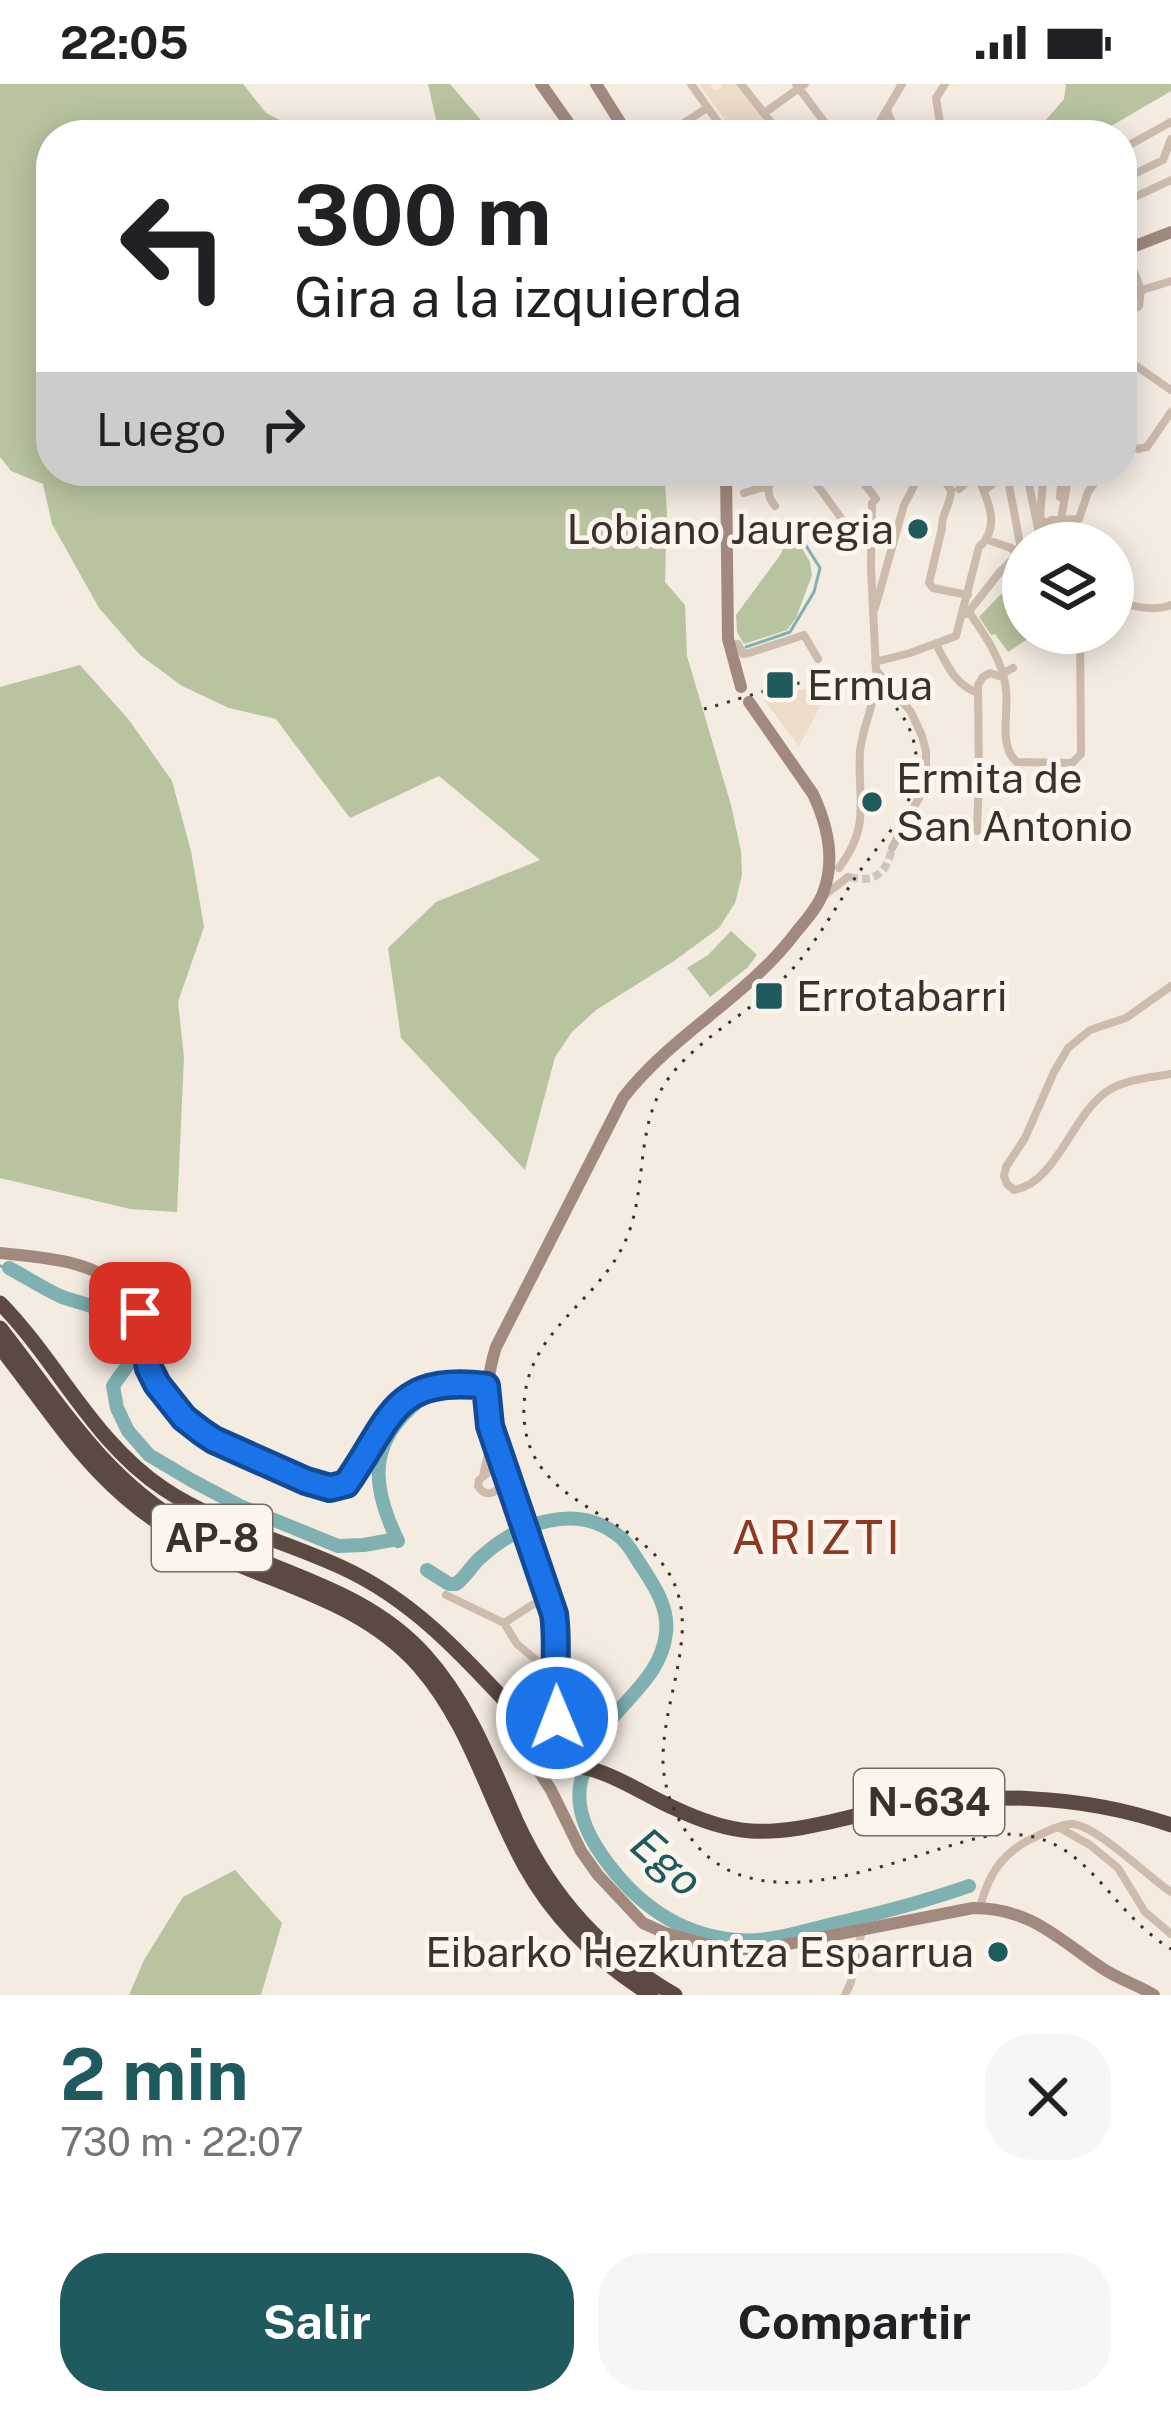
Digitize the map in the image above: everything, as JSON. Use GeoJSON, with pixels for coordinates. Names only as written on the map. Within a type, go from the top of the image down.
{"type":"FeatureCollection","features":[{"type":"Feature","properties":{"kind":"highway"},"geometry":{"type":"LineString","coordinates":[[0,1303],[100,1431],[144,1474],[190,1504],[375,1584],[433,1625],[523,1720],[538,1727],[560,1726],[571,1736],[586,1765]]}},
{"type":"Feature","properties":{"kind":"highway","name":"AP-8"},"geometry":{"type":"LineString","coordinates":[[0,1328],[84,1440],[131,1488],[189,1528],[329,1593],[414,1644],[445,1678],[476,1730],[534,1856],[566,1904],[608,1949],[675,1995]]}},
{"type":"Feature","properties":{"kind":"highway","name":"AP-8"},"geometry":{"type":"LineString","coordinates":[[0,1347],[75,1447],[122,1496],[183,1538],[329,1593]]}},
{"type":"Feature","properties":{"kind":"highway","name":"AP-8"},"geometry":{"type":"LineString","coordinates":[[366,1614],[409,1655],[443,1697],[524,1862],[555,1910],[601,1959],[651,1995]]}},
{"type":"Feature","properties":{"kind":"highway"},"geometry":{"type":"LineString","coordinates":[[496,1690],[526,1711],[541,1708],[553,1698]]}},
{"type":"Feature","properties":{"kind":"highway"},"geometry":{"type":"LineString","coordinates":[[511,1706],[535,1765],[558,1769],[586,1765]]}},
{"type":"Feature","properties":{"kind":"highway"},"geometry":{"type":"LineString","coordinates":[[527,1746],[538,1727]]}},
{"type":"Feature","properties":{"kind":"highway"},"geometry":{"type":"LineString","coordinates":[[558,1769],[571,1758],[573,1744]]}},
{"type":"Feature","properties":{"kind":"highway","name":"N-634"},"geometry":{"type":"LineString","coordinates":[[586,1765],[690,1815],[730,1828],[766,1832],[927,1802],[1006,1798],[1093,1807],[1171,1826]]}},
{"type":"Feature","properties":{"kind":"street"},"geometry":{"type":"LineString","coordinates":[[541,84],[566,120]]}},
{"type":"Feature","properties":{"kind":"street"},"geometry":{"type":"LineString","coordinates":[[691,84],[716,120]]}},
{"type":"Feature","properties":{"kind":"street"},"geometry":{"type":"LineString","coordinates":[[742,84],[767,120]]}},
{"type":"Feature","properties":{"kind":"street"},"geometry":{"type":"LineString","coordinates":[[881,120],[902,84]]}},
{"type":"Feature","properties":{"kind":"street"},"geometry":{"type":"LineString","coordinates":[[940,120],[936,98],[945,84]]}},
{"type":"Feature","properties":{"kind":"street"},"geometry":{"type":"LineString","coordinates":[[598,85],[619,120]]}},
{"type":"Feature","properties":{"kind":"street"},"geometry":{"type":"LineString","coordinates":[[764,113],[800,86],[823,120]]}},
{"type":"Feature","properties":{"kind":"street"},"geometry":{"type":"LineString","coordinates":[[688,120],[707,108]]}},
{"type":"Feature","properties":{"kind":"street"},"geometry":{"type":"LineString","coordinates":[[887,110],[891,120]]}},
{"type":"Feature","properties":{"kind":"street"},"geometry":{"type":"LineString","coordinates":[[1137,141],[1171,122]]}},
{"type":"Feature","properties":{"kind":"street"},"geometry":{"type":"LineString","coordinates":[[1137,173],[1167,160],[1171,140]]}},
{"type":"Feature","properties":{"kind":"street"},"geometry":{"type":"LineString","coordinates":[[1137,196],[1171,179]]}},
{"type":"Feature","properties":{"kind":"street"},"geometry":{"type":"LineString","coordinates":[[1137,245],[1171,232]]}},
{"type":"Feature","properties":{"kind":"street"},"geometry":{"type":"LineString","coordinates":[[1137,281],[1141,290],[1137,307]]}},
{"type":"Feature","properties":{"kind":"street"},"geometry":{"type":"LineString","coordinates":[[1137,291],[1171,281]]}},
{"type":"Feature","properties":{"kind":"street"},"geometry":{"type":"LineString","coordinates":[[1137,366],[1171,390]]}},
{"type":"Feature","properties":{"kind":"street"},"geometry":{"type":"LineString","coordinates":[[1137,448],[1147,447],[1171,412]]}},
{"type":"Feature","properties":{"kind":"street"},"geometry":{"type":"LineString","coordinates":[[726,486],[729,645],[741,687]]}},
{"type":"Feature","properties":{"kind":"street"},"geometry":{"type":"LineString","coordinates":[[744,493],[768,486],[775,506]]}},
{"type":"Feature","properties":{"kind":"street"},"geometry":{"type":"LineString","coordinates":[[817,486],[844,522],[871,543]]}},
{"type":"Feature","properties":{"kind":"street"},"geometry":{"type":"LineString","coordinates":[[866,486],[876,499],[871,543],[876,670],[917,723],[926,752],[926,775],[916,805],[892,848]]}},
{"type":"Feature","properties":{"kind":"street"},"geometry":{"type":"LineString","coordinates":[[874,610],[913,486]]}},
{"type":"Feature","properties":{"kind":"street"},"geometry":{"type":"LineString","coordinates":[[950,486],[955,490]]}},
{"type":"Feature","properties":{"kind":"street"},"geometry":{"type":"LineString","coordinates":[[961,486],[940,519],[930,585],[968,595]]}},
{"type":"Feature","properties":{"kind":"street"},"geometry":{"type":"LineString","coordinates":[[985,486],[992,530],[979,547],[967,612],[993,650],[1002,676],[1011,759],[1026,764],[1076,761],[1082,748],[1080,654]]}},
{"type":"Feature","properties":{"kind":"street"},"geometry":{"type":"LineString","coordinates":[[986,489],[991,486]]}},
{"type":"Feature","properties":{"kind":"street"},"geometry":{"type":"LineString","coordinates":[[1010,486],[1016,522]]}},
{"type":"Feature","properties":{"kind":"street"},"geometry":{"type":"LineString","coordinates":[[1031,486],[1036,522]]}},
{"type":"Feature","properties":{"kind":"street"},"geometry":{"type":"LineString","coordinates":[[1043,486],[1044,522]]}},
{"type":"Feature","properties":{"kind":"street"},"geometry":{"type":"LineString","coordinates":[[1060,518],[1061,486]]}},
{"type":"Feature","properties":{"kind":"street"},"geometry":{"type":"LineString","coordinates":[[1060,518],[1067,486]]}},
{"type":"Feature","properties":{"kind":"street"},"geometry":{"type":"LineString","coordinates":[[1048,522],[1079,519],[1092,486]]}},
{"type":"Feature","properties":{"kind":"street"},"geometry":{"type":"LineString","coordinates":[[988,540],[1002,545]]}},
{"type":"Feature","properties":{"kind":"street"},"geometry":{"type":"LineString","coordinates":[[875,662],[956,635],[967,612],[1002,574]]}},
{"type":"Feature","properties":{"kind":"street"},"geometry":{"type":"LineString","coordinates":[[1134,605],[1170,605]]}},
{"type":"Feature","properties":{"kind":"street"},"geometry":{"type":"LineString","coordinates":[[729,645],[738,644],[743,654],[804,634],[818,659]]}},
{"type":"Feature","properties":{"kind":"street"},"geometry":{"type":"LineString","coordinates":[[936,644],[957,681],[978,693]]}},
{"type":"Feature","properties":{"kind":"street"},"geometry":{"type":"LineString","coordinates":[[1002,676],[1013,668]]}},
{"type":"Feature","properties":{"kind":"street"},"geometry":{"type":"LineString","coordinates":[[977,831],[979,682],[987,674],[1002,676]]}},
{"type":"Feature","properties":{"kind":"street"},"geometry":{"type":"LineString","coordinates":[[839,868],[860,829],[860,751],[874,695]]}},
{"type":"Feature","properties":{"kind":"street"},"geometry":{"type":"LineString","coordinates":[[749,702],[814,794],[834,870],[848,878]]}},
{"type":"Feature","properties":{"kind":"street"},"geometry":{"type":"LineString","coordinates":[[926,775],[979,778]]}},
{"type":"Feature","properties":{"kind":"street"},"geometry":{"type":"LineString","coordinates":[[830,854],[848,878]]}},
{"type":"Feature","properties":{"kind":"street"},"geometry":{"type":"LineString","coordinates":[[816,906],[824,892],[830,854]]}},
{"type":"Feature","properties":{"kind":"street"},"geometry":{"type":"LineString","coordinates":[[560,1726],[553,1698],[556,1631],[550,1598],[493,1434],[486,1386],[496,1347],[623,1098],[649,1068],[761,974],[830,890],[848,878]]}},
{"type":"Feature","properties":{"kind":"street"},"geometry":{"type":"LineString","coordinates":[[1171,986],[1126,1018],[1090,1030],[1069,1048],[1006,1167],[1007,1184],[1022,1189],[1039,1178],[1084,1114],[1108,1090],[1171,1074]]}},
{"type":"Feature","properties":{"kind":"street"},"geometry":{"type":"LineString","coordinates":[[0,1253],[82,1265],[119,1285],[140,1313],[149,1368],[184,1418],[214,1440],[330,1488],[346,1484],[388,1418],[418,1391],[438,1384],[486,1386]]}},
{"type":"Feature","properties":{"kind":"street"},"geometry":{"type":"LineString","coordinates":[[493,1434],[478,1486],[519,1514]]}},
{"type":"Feature","properties":{"kind":"street"},"geometry":{"type":"LineString","coordinates":[[483,1476],[506,1474]]}},
{"type":"Feature","properties":{"kind":"street"},"geometry":{"type":"LineString","coordinates":[[488,1494],[498,1490],[506,1474]]}},
{"type":"Feature","properties":{"kind":"street"},"geometry":{"type":"LineString","coordinates":[[446,1595],[504,1623],[517,1644],[555,1676]]}},
{"type":"Feature","properties":{"kind":"street"},"geometry":{"type":"LineString","coordinates":[[504,1623],[550,1598]]}},
{"type":"Feature","properties":{"kind":"street"},"geometry":{"type":"LineString","coordinates":[[538,1727],[553,1698]]}},
{"type":"Feature","properties":{"kind":"street"},"geometry":{"type":"LineString","coordinates":[[535,1765],[598,1875],[644,1922],[665,1933],[743,1950],[977,1908],[1007,1910],[1101,1967],[1161,1993]]}},
{"type":"Feature","properties":{"kind":"street"},"geometry":{"type":"LineString","coordinates":[[551,1790],[558,1769]]}},
{"type":"Feature","properties":{"kind":"street"},"geometry":{"type":"LineString","coordinates":[[1072,1834],[1079,1825]]}},
{"type":"Feature","properties":{"kind":"street"},"geometry":{"type":"LineString","coordinates":[[977,1908],[986,1884],[1008,1854],[1039,1835],[1079,1825],[1105,1839],[1171,1892]]}},
{"type":"Feature","properties":{"kind":"street"},"geometry":{"type":"LineString","coordinates":[[1058,1828],[1118,1868],[1145,1912],[1171,1934]]}},
{"type":"Feature","properties":{"kind":"street"},"geometry":{"type":"LineString","coordinates":[[931,1915],[938,1930]]}},
{"type":"Feature","properties":{"kind":"street"},"geometry":{"type":"LineString","coordinates":[[845,1995],[862,1930]]}},
{"type":"Feature","properties":{"kind":"green space"},"geometry":{"type":"Polygon","coordinates":[[[0,84],[243,84],[266,113],[280,120],[36,120],[36,481],[11,471],[0,457],[0,84]]]}},
{"type":"Feature","properties":{"kind":"green space"},"geometry":{"type":"Polygon","coordinates":[[[428,84],[450,84],[480,120],[436,120],[428,84]]]}},
{"type":"Feature","properties":{"kind":"green space"},"geometry":{"type":"Polygon","coordinates":[[[1066,84],[1171,84],[1171,91],[1122,120],[1046,120],[1064,99],[1066,84]]]}},
{"type":"Feature","properties":{"kind":"green space"},"geometry":{"type":"Polygon","coordinates":[[[43,486],[665,486],[665,582],[685,605],[687,656],[731,805],[742,875],[735,903],[719,928],[596,1010],[572,1032],[555,1057],[525,1170],[401,1038],[388,948],[436,902],[540,860],[439,776],[350,818],[276,719],[229,708],[182,686],[140,655],[99,608],[52,524],[43,486]]]}},
{"type":"Feature","properties":{"kind":"green space"},"geometry":{"type":"Polygon","coordinates":[[[786,539],[799,543],[812,575],[796,618],[787,630],[744,644],[736,615],[781,554],[786,539]]]}},
{"type":"Feature","properties":{"kind":"green space"},"geometry":{"type":"Polygon","coordinates":[[[1002,594],[1002,644],[991,635],[979,617],[1002,594]]]}},
{"type":"Feature","properties":{"kind":"green space"},"geometry":{"type":"Polygon","coordinates":[[[80,665],[129,720],[172,781],[191,851],[204,927],[178,1002],[184,1057],[177,1212],[130,1209],[0,1178],[0,687],[80,665]]]}},
{"type":"Feature","properties":{"kind":"green space"},"geometry":{"type":"Polygon","coordinates":[[[731,931],[757,955],[710,997],[687,968],[731,931]]]}},
{"type":"Feature","properties":{"kind":"green space"},"geometry":{"type":"Polygon","coordinates":[[[235,1870],[282,1923],[261,1995],[129,1995],[144,1960],[183,1897],[235,1870]]]}},
{"type":"Feature","properties":{"kind":"shaded area"},"geometry":{"type":"Polygon","coordinates":[[[699,84],[710,84],[715,91],[721,84],[738,84],[765,120],[725,120],[699,84]]]}},
{"type":"Feature","properties":{"kind":"shaded area"},"geometry":{"type":"Polygon","coordinates":[[[819,685],[827,693],[799,746],[764,700],[819,685]]]}},
{"type":"Feature","properties":{"kind":"waterway"},"geometry":{"type":"LineString","coordinates":[[746,647],[790,632],[814,592],[820,568],[795,528]]}},
{"type":"Feature","properties":{"kind":"waterway"},"geometry":{"type":"LineString","coordinates":[[0,1266],[9,1268]]}},
{"type":"Feature","properties":{"kind":"waterway"},"geometry":{"type":"LineString","coordinates":[[9,1268],[130,1325],[136,1334],[136,1350],[113,1386],[128,1431],[149,1455],[240,1506],[338,1546],[397,1539]]}},
{"type":"Feature","properties":{"kind":"waterway","name":"Ego"},"geometry":{"type":"LineString","coordinates":[[398,1541],[381,1497],[380,1459],[395,1425],[429,1393]]}},
{"type":"Feature","properties":{"kind":"waterway","name":"Ego"},"geometry":{"type":"LineString","coordinates":[[427,1570],[456,1584],[495,1546],[548,1521],[585,1520],[603,1526],[629,1547],[660,1598],[666,1633],[652,1671],[596,1743],[581,1781],[580,1804],[590,1836],[609,1865],[665,1917],[700,1933],[763,1940],[969,1886]]}},
{"type":"Feature","properties":{"kind":"tunnel"},"geometry":{"type":"LineString","coordinates":[[850,877],[866,879],[878,874],[892,848]]}},
{"type":"Feature","properties":{"kind":"railway"},"geometry":{"type":"LineString","coordinates":[[704,709],[810,682],[861,685],[884,696],[907,724],[915,747],[915,780],[899,818],[803,957],[668,1079],[650,1119],[636,1206],[622,1248],[552,1334],[530,1372],[525,1394],[527,1438],[544,1471],[659,1559],[677,1591],[682,1635],[665,1731],[664,1775],[681,1823],[721,1866],[754,1879],[791,1882],[871,1869],[982,1837],[1017,1835],[1045,1840],[1088,1869],[1146,1931],[1171,1949]]}},
{"type":"Feature","properties":{"kind":"place","name":"Lobiano Jauregia"},"geometry":{"type":"Point","coordinates":[918,529]}},
{"type":"Feature","properties":{"kind":"place","name":"Ermua"},"geometry":{"type":"Point","coordinates":[780,685]}},
{"type":"Feature","properties":{"kind":"place","name":"Ermita de San Antonio"},"geometry":{"type":"Point","coordinates":[872,802]}},
{"type":"Feature","properties":{"kind":"place","name":"Errotabarri"},"geometry":{"type":"Point","coordinates":[769,996]}},
{"type":"Feature","properties":{"kind":"place","name":"Eibarko Hezkuntza Esparrua"},"geometry":{"type":"Point","coordinates":[998,1952]}},
{"type":"Feature","properties":{"kind":"district","name":"ARIZTI"},"geometry":{"type":"Point","coordinates":[817,1537]}},
{"type":"Feature","properties":{"kind":"route"},"geometry":{"type":"LineString","coordinates":[[140,1313],[149,1368],[184,1418],[214,1440],[330,1488],[346,1484],[388,1418],[418,1391],[438,1384],[486,1386],[490,1426],[554,1614],[557,1718]]}}]}
